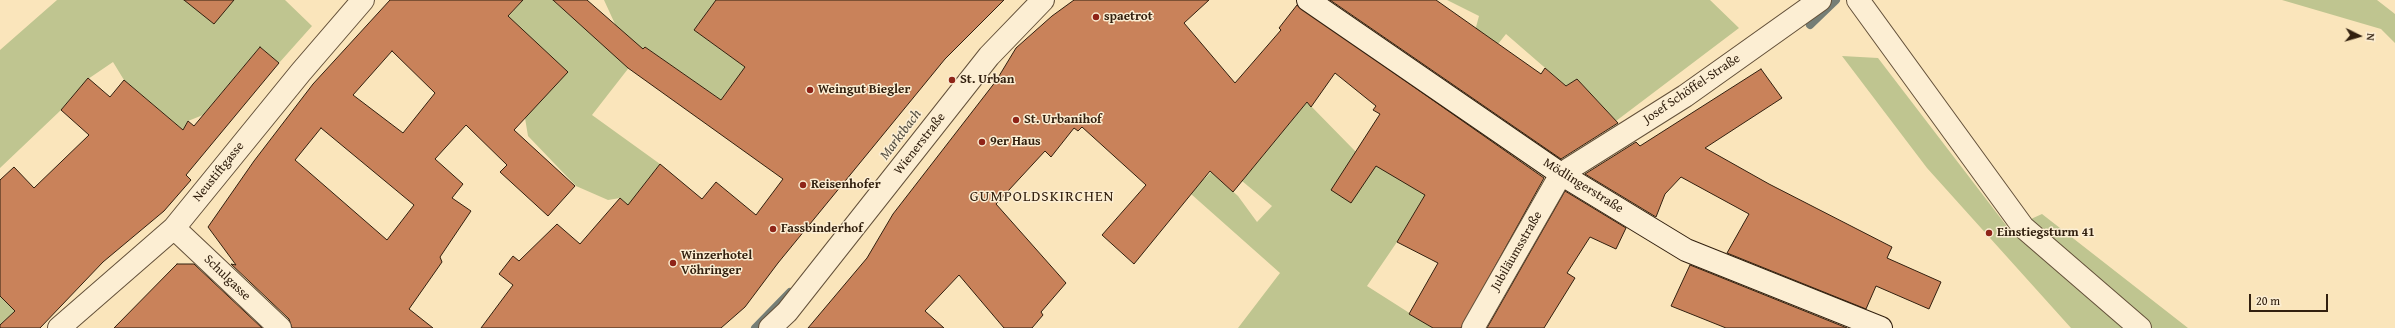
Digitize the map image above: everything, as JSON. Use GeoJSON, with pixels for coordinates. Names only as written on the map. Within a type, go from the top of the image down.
{"type":"FeatureCollection","features":[{"type":"Feature","properties":{"kind":"street","name":"Neustiftgasse"},"geometry":{"type":"LineString","coordinates":[[59,328],[174,228],[301,72],[363,0]]}},
{"type":"Feature","properties":{"kind":"street","name":"Wienerstraße"},"geometry":{"type":"LineString","coordinates":[[770,328],[787,312],[989,56],[1043,0]]}},
{"type":"Feature","properties":{"kind":"street","name":"Mödlingerstraße"},"geometry":{"type":"LineString","coordinates":[[1308,0],[1561,174],[1686,250],[1881,328]]}},
{"type":"Feature","properties":{"kind":"street","name":"Josef Schöffel-Straße"},"geometry":{"type":"LineString","coordinates":[[1561,174],[1685,96],[1820,0]]}},
{"type":"Feature","properties":{"kind":"street"},"geometry":{"type":"LineString","coordinates":[[1858,0],[2023,227],[2140,328]]}},
{"type":"Feature","properties":{"kind":"street","name":"Jubiläumsstraße"},"geometry":{"type":"LineString","coordinates":[[1473,328],[1561,174]]}},
{"type":"Feature","properties":{"kind":"street","name":"Schulgasse"},"geometry":{"type":"LineString","coordinates":[[174,228],[280,328]]}},
{"type":"Feature","properties":{"kind":"green space"},"geometry":{"type":"Polygon","coordinates":[[[57,0],[285,0],[312,26],[279,63],[260,47],[203,115],[188,121],[183,130],[124,80],[113,62],[88,79],[61,110],[0,168],[0,50],[57,0]]]}},
{"type":"Feature","properties":{"kind":"green space"},"geometry":{"type":"Polygon","coordinates":[[[523,0],[553,0],[601,43],[615,24],[604,0],[717,0],[694,30],[765,81],[787,119],[735,81],[721,100],[645,47],[592,115],[660,164],[644,185],[665,235],[620,198],[608,200],[576,186],[528,136],[524,112],[567,72],[507,18],[523,0]]]}},
{"type":"Feature","properties":{"kind":"green space"},"geometry":{"type":"Polygon","coordinates":[[[1447,0],[1710,0],[1739,28],[1616,121],[1577,79],[1566,86],[1506,34],[1490,54],[1472,42],[1479,16],[1447,0]]]}},
{"type":"Feature","properties":{"kind":"green space"},"geometry":{"type":"Polygon","coordinates":[[[2282,0],[2377,0],[2395,14],[2395,43],[2381,29],[2282,0]]]}},
{"type":"Feature","properties":{"kind":"green space"},"geometry":{"type":"Polygon","coordinates":[[[1053,48],[1204,179],[1211,172],[1238,196],[1257,222],[1272,206],[1242,181],[1307,102],[1355,151],[1425,195],[1397,242],[1367,286],[1433,328],[1238,328],[1280,273],[1191,194],[1053,48]]]}},
{"type":"Feature","properties":{"kind":"green space"},"geometry":{"type":"Polygon","coordinates":[[[1842,56],[1878,58],[2009,229],[2042,214],[2188,328],[2071,328],[1927,168],[1842,56]]]}},
{"type":"Feature","properties":{"kind":"green space"},"geometry":{"type":"Polygon","coordinates":[[[0,296],[15,311],[0,325],[0,296]]]}},
{"type":"Feature","properties":{"kind":"building"},"geometry":{"type":"Polygon","coordinates":[[[184,0],[234,0],[214,24],[184,0]]]}},
{"type":"Feature","properties":{"kind":"building"},"geometry":{"type":"Polygon","coordinates":[[[390,0],[523,0],[508,16],[568,72],[514,130],[575,186],[548,216],[500,172],[507,165],[466,125],[435,159],[463,184],[452,198],[471,211],[440,257],[442,262],[409,309],[433,328],[292,328],[289,319],[231,264],[236,265],[208,227],[254,161],[313,84],[390,0]],[[392,51],[353,95],[403,133],[435,93],[392,51]],[[321,128],[295,160],[387,240],[414,205],[321,128]]]}},
{"type":"Feature","properties":{"kind":"building"},"geometry":{"type":"Polygon","coordinates":[[[553,0],[587,0],[643,49],[645,47],[721,100],[745,67],[694,30],[716,0],[1004,0],[945,59],[778,263],[745,307],[721,328],[481,328],[513,285],[499,274],[513,256],[519,261],[557,224],[580,244],[620,198],[628,205],[660,164],[702,199],[716,182],[756,215],[783,179],[628,68],[553,0]]]}},
{"type":"Feature","properties":{"kind":"building"},"geometry":{"type":"Polygon","coordinates":[[[1074,0],[1209,0],[1184,23],[1235,83],[1281,30],[1279,28],[1297,5],[1544,178],[1461,328],[1433,328],[1409,314],[1438,263],[1397,242],[1425,195],[1376,166],[1351,203],[1331,190],[1380,114],[1373,110],[1376,106],[1335,73],[1311,107],[1307,102],[1233,192],[1210,171],[1134,264],[1102,235],[1146,185],[1082,127],[1078,131],[1074,128],[1051,157],[1045,151],[996,204],[1066,283],[1041,312],[1043,315],[1032,328],[1004,328],[959,275],[925,311],[944,328],[808,328],[867,258],[893,214],[996,81],[1016,48],[1052,16],[1074,0]]]}},
{"type":"Feature","properties":{"kind":"building"},"geometry":{"type":"Polygon","coordinates":[[[1330,0],[1436,0],[1541,74],[1545,68],[1566,86],[1577,79],[1618,123],[1561,159],[1330,0]]]}},
{"type":"Feature","properties":{"kind":"building"},"geometry":{"type":"Polygon","coordinates":[[[260,47],[279,63],[186,175],[191,180],[164,211],[103,262],[40,328],[0,328],[0,325],[15,311],[0,296],[0,180],[14,167],[34,188],[89,135],[61,110],[88,78],[110,97],[124,80],[183,130],[188,121],[194,126],[260,47]]]}},
{"type":"Feature","properties":{"kind":"building"},"geometry":{"type":"Polygon","coordinates":[[[1761,69],[1782,98],[1705,148],[1769,184],[1892,247],[1887,258],[1941,282],[1929,309],[1876,286],[1866,309],[1727,253],[1749,214],[1681,177],[1665,194],[1656,217],[1585,174],[1636,142],[1640,146],[1761,69]]]}},
{"type":"Feature","properties":{"kind":"building"},"geometry":{"type":"Polygon","coordinates":[[[1565,191],[1626,228],[1616,249],[1590,237],[1567,273],[1575,278],[1544,328],[1487,328],[1565,191]]]}},
{"type":"Feature","properties":{"kind":"building"},"geometry":{"type":"Polygon","coordinates":[[[177,264],[194,264],[262,328],[114,328],[177,264]]]}},
{"type":"Feature","properties":{"kind":"building"},"geometry":{"type":"Polygon","coordinates":[[[1690,265],[1847,328],[1726,328],[1671,306],[1690,265]]]}},
{"type":"Feature","properties":{"kind":"waterway"},"geometry":{"type":"LineString","coordinates":[[1810,25],[1836,0]]}},
{"type":"Feature","properties":{"kind":"waterway","name":"Marktbach"},"geometry":{"type":"LineString","coordinates":[[755,328],[790,292]]}},
{"type":"Feature","properties":{"kind":"place","name":"spaetrot"},"geometry":{"type":"Point","coordinates":[1096,17]}},
{"type":"Feature","properties":{"kind":"place","name":"St. Urban"},"geometry":{"type":"Point","coordinates":[952,80]}},
{"type":"Feature","properties":{"kind":"place","name":"Weingut Biegler"},"geometry":{"type":"Point","coordinates":[810,90]}},
{"type":"Feature","properties":{"kind":"place","name":"St. Urbanihof"},"geometry":{"type":"Point","coordinates":[1016,120]}},
{"type":"Feature","properties":{"kind":"place","name":"9er Haus"},"geometry":{"type":"Point","coordinates":[982,142]}},
{"type":"Feature","properties":{"kind":"place","name":"Reisenhofer"},"geometry":{"type":"Point","coordinates":[803,185]}},
{"type":"Feature","properties":{"kind":"place","name":"Fassbinderhof"},"geometry":{"type":"Point","coordinates":[773,229]}},
{"type":"Feature","properties":{"kind":"place","name":"Einstiegsturm 41"},"geometry":{"type":"Point","coordinates":[1989,233]}},
{"type":"Feature","properties":{"kind":"place","name":"Winzerhotel Vöhringer"},"geometry":{"type":"Point","coordinates":[673,263]}},
{"type":"Feature","properties":{"kind":"district","name":"GUMPOLDSKIRCHEN"},"geometry":{"type":"Point","coordinates":[1042,197]}}]}
